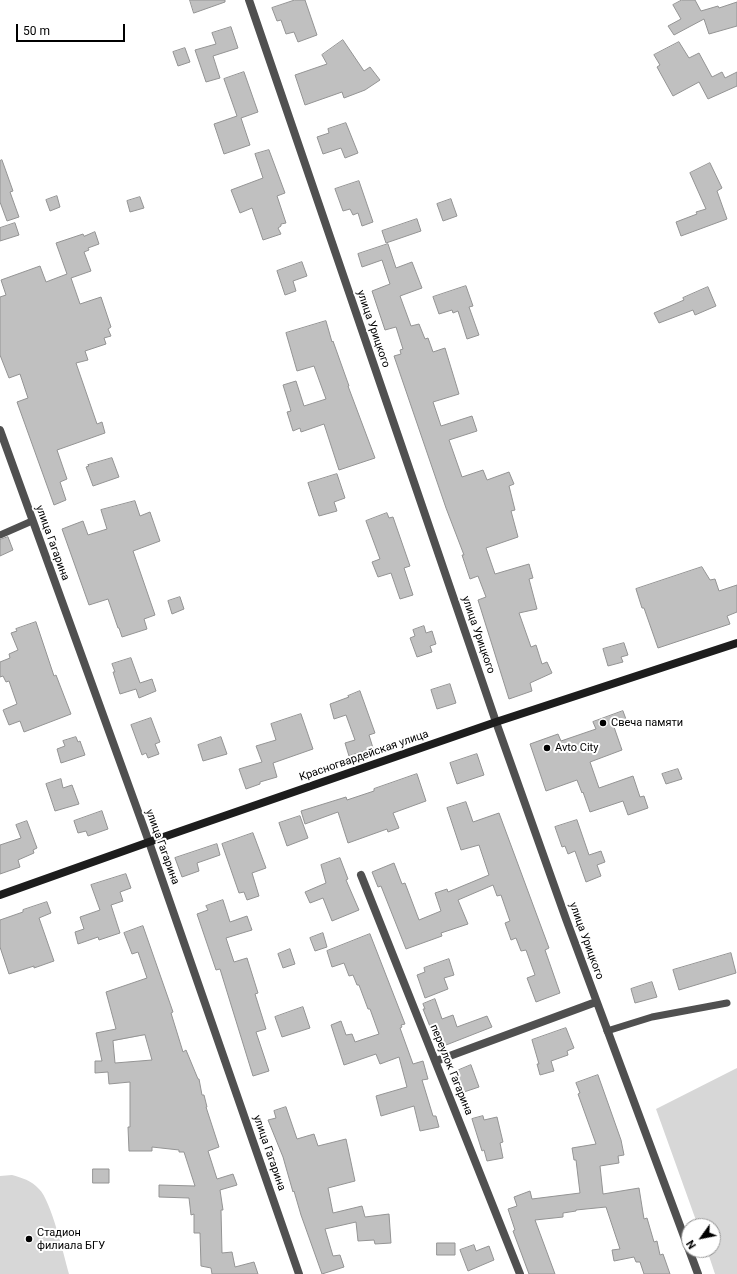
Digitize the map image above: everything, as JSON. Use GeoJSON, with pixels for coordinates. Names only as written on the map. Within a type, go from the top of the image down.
{"type":"FeatureCollection","features":[{"type":"Feature","properties":{"kind":"main road","name":"Красногвардейская улица"},"geometry":{"type":"LineString","coordinates":[[0,895],[496,722],[737,643]]}},
{"type":"Feature","properties":{"kind":"street","name":"улица Урицкого"},"geometry":{"type":"LineString","coordinates":[[249,0],[496,722],[596,1002],[698,1274]]}},
{"type":"Feature","properties":{"kind":"street","name":"улица Гагарина"},"geometry":{"type":"LineString","coordinates":[[0,430],[149,842],[299,1274]]}},
{"type":"Feature","properties":{"kind":"street","name":"переулок Гагарина"},"geometry":{"type":"LineString","coordinates":[[362,875],[520,1274]]}},
{"type":"Feature","properties":{"kind":"street"},"geometry":{"type":"LineString","coordinates":[[436,1061],[596,1002]]}},
{"type":"Feature","properties":{"kind":"lane"},"geometry":{"type":"LineString","coordinates":[[0,536],[32,521]]}},
{"type":"Feature","properties":{"kind":"lane"},"geometry":{"type":"LineString","coordinates":[[607,1031],[652,1016],[727,1003]]}},
{"type":"Feature","properties":{"kind":"shaded area"},"geometry":{"type":"Polygon","coordinates":[[[737,1068],[737,1274],[715,1274],[710,1258],[721,1258],[721,1218],[695,1218],[656,1109],[737,1068]]]}},
{"type":"Feature","properties":{"kind":"shaded area","name":"Стадион филиала БГУ"},"geometry":{"type":"Polygon","coordinates":[[[12,1175],[33,1183],[44,1195],[57,1229],[69,1274],[0,1274],[0,1176],[12,1175]]]}},
{"type":"Feature","properties":{"kind":"building"},"geometry":{"type":"Polygon","coordinates":[[[190,0],[225,0],[225,2],[194,13],[190,0]]]}},
{"type":"Feature","properties":{"kind":"building"},"geometry":{"type":"Polygon","coordinates":[[[295,0],[305,0],[317,35],[298,42],[294,32],[286,34],[281,20],[277,21],[272,8],[295,0]]]}},
{"type":"Feature","properties":{"kind":"building"},"geometry":{"type":"Polygon","coordinates":[[[682,0],[695,0],[701,11],[718,6],[719,8],[737,2],[737,26],[709,34],[704,19],[674,35],[668,26],[681,19],[673,5],[682,0]]]}},
{"type":"Feature","properties":{"kind":"building"},"geometry":{"type":"Polygon","coordinates":[[[231,27],[238,48],[213,56],[220,78],[206,82],[195,50],[216,44],[212,33],[231,27]]]}},
{"type":"Feature","properties":{"kind":"building"},"geometry":{"type":"Polygon","coordinates":[[[343,40],[364,71],[370,67],[380,80],[365,90],[344,98],[342,92],[305,105],[295,75],[327,64],[322,55],[343,40]]]}},
{"type":"Feature","properties":{"kind":"building"},"geometry":{"type":"Polygon","coordinates":[[[679,42],[689,58],[699,53],[712,77],[722,72],[725,78],[737,72],[737,86],[708,99],[699,82],[673,96],[657,67],[660,65],[654,55],[679,42]]]}},
{"type":"Feature","properties":{"kind":"building"},"geometry":{"type":"Polygon","coordinates":[[[185,48],[190,62],[178,66],[173,52],[185,48]]]}},
{"type":"Feature","properties":{"kind":"building"},"geometry":{"type":"Polygon","coordinates":[[[244,72],[258,112],[241,118],[250,145],[224,154],[214,124],[237,116],[224,79],[244,72]]]}},
{"type":"Feature","properties":{"kind":"building"},"geometry":{"type":"Polygon","coordinates":[[[346,123],[358,153],[345,158],[341,148],[323,154],[317,137],[329,133],[328,129],[346,123]]]}},
{"type":"Feature","properties":{"kind":"building"},"geometry":{"type":"Polygon","coordinates":[[[269,150],[285,193],[277,196],[286,223],[281,224],[278,228],[281,234],[263,240],[252,208],[240,213],[231,190],[263,178],[255,154],[269,150]]]}},
{"type":"Feature","properties":{"kind":"building"},"geometry":{"type":"Polygon","coordinates":[[[2,160],[13,191],[10,192],[19,217],[7,221],[0,202],[0,161],[2,160]]]}},
{"type":"Feature","properties":{"kind":"building"},"geometry":{"type":"Polygon","coordinates":[[[710,163],[722,188],[717,191],[727,219],[681,236],[676,222],[697,214],[696,212],[706,209],[690,173],[710,163]]]}},
{"type":"Feature","properties":{"kind":"building"},"geometry":{"type":"Polygon","coordinates":[[[359,181],[373,222],[362,226],[358,213],[353,215],[350,209],[343,211],[335,189],[359,181]]]}},
{"type":"Feature","properties":{"kind":"building"},"geometry":{"type":"Polygon","coordinates":[[[57,196],[60,207],[50,211],[46,200],[57,196]]]}},
{"type":"Feature","properties":{"kind":"building"},"geometry":{"type":"Polygon","coordinates":[[[140,197],[144,208],[130,212],[127,201],[140,197]]]}},
{"type":"Feature","properties":{"kind":"building"},"geometry":{"type":"Polygon","coordinates":[[[451,199],[457,216],[443,221],[437,204],[451,199]]]}},
{"type":"Feature","properties":{"kind":"building"},"geometry":{"type":"Polygon","coordinates":[[[417,219],[421,231],[386,243],[382,231],[417,219]]]}},
{"type":"Feature","properties":{"kind":"building"},"geometry":{"type":"Polygon","coordinates":[[[15,223],[19,235],[0,241],[0,228],[15,223]]]}},
{"type":"Feature","properties":{"kind":"building"},"geometry":{"type":"Polygon","coordinates":[[[95,232],[99,244],[88,248],[89,250],[84,252],[91,271],[71,278],[80,304],[101,297],[111,327],[108,329],[111,336],[104,338],[106,344],[85,351],[88,360],[76,363],[97,424],[102,422],[105,433],[57,450],[67,479],[60,482],[66,500],[54,505],[17,402],[28,398],[20,374],[9,378],[0,355],[0,297],[6,295],[1,280],[40,266],[46,282],[67,274],[56,243],[83,234],[84,236],[95,232]]]}},
{"type":"Feature","properties":{"kind":"building"},"geometry":{"type":"Polygon","coordinates":[[[388,244],[396,268],[412,262],[422,288],[400,296],[411,326],[419,324],[425,339],[428,338],[433,352],[445,348],[459,394],[433,402],[441,426],[472,416],[477,431],[449,440],[462,477],[483,470],[487,480],[509,472],[514,484],[509,486],[515,510],[511,511],[518,537],[486,548],[495,574],[529,564],[533,578],[529,579],[537,609],[519,613],[531,647],[536,645],[542,664],[547,662],[552,673],[530,683],[532,691],[509,699],[478,600],[486,597],[478,576],[470,579],[462,555],[464,555],[446,508],[394,356],[401,354],[400,350],[403,349],[396,327],[385,330],[372,291],[390,284],[382,260],[362,267],[358,254],[388,244]]]}},
{"type":"Feature","properties":{"kind":"building"},"geometry":{"type":"Polygon","coordinates":[[[302,262],[307,276],[293,281],[296,291],[285,295],[277,271],[302,262]]]}},
{"type":"Feature","properties":{"kind":"building"},"geometry":{"type":"Polygon","coordinates":[[[466,286],[473,306],[469,307],[479,335],[467,339],[458,311],[453,313],[452,310],[439,314],[433,297],[466,286]]]}},
{"type":"Feature","properties":{"kind":"building"},"geometry":{"type":"Polygon","coordinates":[[[708,287],[716,306],[695,315],[693,310],[659,323],[654,313],[684,300],[683,298],[708,287]]]}},
{"type":"Feature","properties":{"kind":"building"},"geometry":{"type":"Polygon","coordinates":[[[326,321],[332,342],[333,341],[375,458],[339,470],[324,424],[301,432],[300,428],[293,431],[287,412],[291,411],[283,385],[296,381],[304,406],[326,399],[314,366],[297,371],[286,333],[326,321]]]}},
{"type":"Feature","properties":{"kind":"building"},"geometry":{"type":"Polygon","coordinates":[[[112,458],[119,477],[93,486],[86,467],[89,466],[88,465],[112,458]]]}},
{"type":"Feature","properties":{"kind":"building"},"geometry":{"type":"Polygon","coordinates":[[[337,474],[345,498],[334,502],[337,511],[319,516],[308,483],[337,474]]]}},
{"type":"Feature","properties":{"kind":"building"},"geometry":{"type":"Polygon","coordinates":[[[135,501],[140,516],[150,512],[160,541],[133,551],[155,615],[144,619],[147,629],[122,637],[108,599],[89,605],[62,529],[83,521],[88,535],[107,529],[101,510],[135,501]]]}},
{"type":"Feature","properties":{"kind":"building"},"geometry":{"type":"Polygon","coordinates":[[[387,513],[389,518],[393,517],[410,566],[404,568],[413,595],[400,599],[391,573],[378,577],[372,562],[380,559],[366,521],[387,513]]]}},
{"type":"Feature","properties":{"kind":"building"},"geometry":{"type":"Polygon","coordinates":[[[8,537],[13,550],[0,556],[0,540],[8,537]]]}},
{"type":"Feature","properties":{"kind":"building"},"geometry":{"type":"Polygon","coordinates":[[[702,567],[710,580],[715,579],[719,591],[737,585],[737,612],[727,616],[730,624],[658,648],[636,589],[702,567]]]}},
{"type":"Feature","properties":{"kind":"building"},"geometry":{"type":"Polygon","coordinates":[[[180,597],[184,609],[172,614],[168,601],[180,597]]]}},
{"type":"Feature","properties":{"kind":"building"},"geometry":{"type":"Polygon","coordinates":[[[36,622],[54,676],[56,675],[71,714],[24,732],[20,721],[9,725],[3,710],[17,704],[9,681],[6,682],[3,676],[0,677],[0,662],[10,658],[9,654],[18,650],[11,633],[17,631],[16,629],[36,622]]]}},
{"type":"Feature","properties":{"kind":"building"},"geometry":{"type":"Polygon","coordinates":[[[424,626],[426,633],[432,631],[436,644],[430,646],[432,652],[417,657],[410,638],[415,636],[413,630],[424,626]]]}},
{"type":"Feature","properties":{"kind":"building"},"geometry":{"type":"Polygon","coordinates":[[[624,643],[628,655],[621,657],[623,662],[608,666],[603,649],[624,643]]]}},
{"type":"Feature","properties":{"kind":"building"},"geometry":{"type":"Polygon","coordinates":[[[131,658],[140,683],[152,679],[156,691],[139,698],[136,689],[120,694],[112,664],[131,658]]]}},
{"type":"Feature","properties":{"kind":"building"},"geometry":{"type":"Polygon","coordinates":[[[450,684],[456,703],[437,709],[431,690],[450,684]]]}},
{"type":"Feature","properties":{"kind":"building"},"geometry":{"type":"Polygon","coordinates":[[[360,691],[375,733],[369,735],[373,748],[349,756],[345,743],[355,740],[346,715],[334,719],[330,704],[360,691]]]}},
{"type":"Feature","properties":{"kind":"building"},"geometry":{"type":"Polygon","coordinates":[[[623,711],[627,722],[614,727],[622,750],[590,762],[599,788],[633,776],[640,797],[644,796],[648,808],[628,815],[623,801],[590,812],[577,780],[546,791],[530,744],[558,734],[561,741],[596,729],[593,722],[623,711]]]}},
{"type":"Feature","properties":{"kind":"building"},"geometry":{"type":"Polygon","coordinates":[[[301,714],[313,749],[273,763],[277,777],[260,782],[260,784],[246,789],[239,769],[262,762],[256,746],[276,740],[271,724],[301,714]]]}},
{"type":"Feature","properties":{"kind":"building"},"geometry":{"type":"Polygon","coordinates":[[[151,718],[160,742],[155,744],[159,754],[148,758],[146,753],[142,755],[131,725],[151,718]]]}},
{"type":"Feature","properties":{"kind":"building"},"geometry":{"type":"Polygon","coordinates":[[[76,737],[78,742],[80,741],[85,755],[61,763],[57,749],[65,746],[63,741],[76,737]]]}},
{"type":"Feature","properties":{"kind":"building"},"geometry":{"type":"Polygon","coordinates":[[[221,737],[227,754],[203,761],[198,745],[221,737]]]}},
{"type":"Feature","properties":{"kind":"building"},"geometry":{"type":"Polygon","coordinates":[[[477,754],[484,775],[457,784],[450,763],[477,754]]]}},
{"type":"Feature","properties":{"kind":"building"},"geometry":{"type":"Polygon","coordinates":[[[678,769],[682,779],[666,784],[662,774],[678,769]]]}},
{"type":"Feature","properties":{"kind":"building"},"geometry":{"type":"Polygon","coordinates":[[[417,774],[426,801],[393,813],[399,828],[388,832],[387,829],[348,843],[338,812],[305,824],[301,811],[346,797],[347,800],[417,774]]]}},
{"type":"Feature","properties":{"kind":"building"},"geometry":{"type":"Polygon","coordinates":[[[61,779],[63,788],[72,785],[79,804],[55,811],[46,784],[61,779]]]}},
{"type":"Feature","properties":{"kind":"building"},"geometry":{"type":"Polygon","coordinates":[[[466,802],[473,822],[499,813],[549,948],[545,950],[560,993],[536,1002],[527,978],[535,975],[526,950],[521,951],[516,938],[511,940],[505,923],[510,921],[501,895],[497,896],[493,885],[458,900],[468,924],[441,933],[442,936],[406,949],[381,886],[378,887],[372,872],[394,863],[402,884],[405,883],[419,920],[441,911],[435,893],[447,889],[448,892],[489,875],[479,845],[461,850],[447,808],[466,802]]]}},
{"type":"Feature","properties":{"kind":"building"},"geometry":{"type":"Polygon","coordinates":[[[102,811],[108,829],[88,836],[86,831],[78,833],[74,821],[102,811]]]}},
{"type":"Feature","properties":{"kind":"building"},"geometry":{"type":"Polygon","coordinates":[[[300,816],[308,838],[287,846],[279,823],[300,816]]]}},
{"type":"Feature","properties":{"kind":"building"},"geometry":{"type":"Polygon","coordinates":[[[577,820],[589,855],[601,851],[605,862],[597,865],[601,876],[586,882],[575,851],[568,854],[565,846],[562,847],[555,827],[577,820]]]}},
{"type":"Feature","properties":{"kind":"building"},"geometry":{"type":"Polygon","coordinates":[[[27,821],[37,848],[33,850],[34,853],[18,860],[20,867],[0,874],[0,845],[21,838],[16,825],[27,821]]]}},
{"type":"Feature","properties":{"kind":"building"},"geometry":{"type":"Polygon","coordinates":[[[253,833],[266,868],[252,873],[259,896],[247,900],[244,892],[239,893],[222,844],[253,833]]]}},
{"type":"Feature","properties":{"kind":"building"},"geometry":{"type":"Polygon","coordinates":[[[217,844],[220,855],[197,863],[199,871],[182,877],[175,858],[217,844]]]}},
{"type":"Feature","properties":{"kind":"building"},"geometry":{"type":"Polygon","coordinates":[[[340,858],[348,879],[346,880],[359,910],[332,921],[323,898],[310,903],[305,892],[326,883],[321,865],[340,858]]]}},
{"type":"Feature","properties":{"kind":"building"},"geometry":{"type":"Polygon","coordinates":[[[126,874],[131,888],[120,892],[123,901],[111,905],[120,933],[99,940],[98,937],[78,944],[75,932],[84,929],[80,917],[100,910],[91,885],[126,874]]]}},
{"type":"Feature","properties":{"kind":"building"},"geometry":{"type":"Polygon","coordinates":[[[223,900],[230,922],[247,916],[252,930],[226,938],[234,962],[247,958],[258,993],[255,994],[266,1029],[256,1032],[269,1071],[253,1076],[220,969],[216,970],[197,914],[208,910],[206,906],[223,900]]]}},
{"type":"Feature","properties":{"kind":"building"},"geometry":{"type":"Polygon","coordinates":[[[47,902],[51,913],[39,918],[54,961],[9,974],[0,947],[0,920],[47,902]]]}},
{"type":"Feature","properties":{"kind":"building"},"geometry":{"type":"Polygon","coordinates":[[[143,926],[173,1012],[171,1013],[183,1052],[186,1050],[199,1079],[202,1095],[204,1095],[206,1107],[219,1147],[208,1151],[217,1179],[233,1174],[237,1185],[220,1190],[223,1210],[221,1210],[222,1253],[232,1252],[235,1267],[254,1262],[258,1274],[212,1274],[211,1268],[201,1266],[200,1233],[194,1233],[194,1214],[191,1215],[189,1198],[159,1197],[159,1185],[195,1186],[184,1152],[179,1152],[179,1150],[152,1147],[152,1151],[129,1151],[128,1127],[130,1127],[130,1082],[109,1084],[108,1072],[95,1073],[95,1061],[102,1061],[96,1033],[116,1029],[106,992],[147,978],[138,952],[132,954],[124,933],[143,926]],[[145,1035],[113,1041],[115,1063],[152,1060],[145,1035]]]}},
{"type":"Feature","properties":{"kind":"building"},"geometry":{"type":"Polygon","coordinates":[[[323,933],[327,947],[315,951],[310,938],[323,933]]]}},
{"type":"Feature","properties":{"kind":"building"},"geometry":{"type":"Polygon","coordinates":[[[370,934],[405,1024],[401,1025],[402,1027],[400,1028],[413,1064],[423,1061],[428,1079],[422,1080],[433,1116],[436,1116],[439,1127],[420,1131],[414,1106],[381,1116],[376,1096],[407,1087],[399,1057],[380,1064],[376,1054],[344,1065],[331,1025],[341,1021],[346,1035],[352,1034],[355,1042],[379,1034],[370,1009],[368,1009],[359,985],[357,985],[353,975],[349,976],[344,963],[332,967],[327,951],[370,934]]]}},
{"type":"Feature","properties":{"kind":"building"},"geometry":{"type":"Polygon","coordinates":[[[290,949],[295,964],[283,968],[278,954],[290,949]]]}},
{"type":"Feature","properties":{"kind":"building"},"geometry":{"type":"Polygon","coordinates":[[[731,953],[736,973],[679,990],[673,970],[731,953]]]}},
{"type":"Feature","properties":{"kind":"building"},"geometry":{"type":"Polygon","coordinates":[[[449,959],[454,975],[444,978],[448,989],[425,998],[417,975],[425,972],[424,968],[449,959]]]}},
{"type":"Feature","properties":{"kind":"building"},"geometry":{"type":"Polygon","coordinates":[[[652,982],[657,997],[635,1003],[631,989],[652,982]]]}},
{"type":"Feature","properties":{"kind":"building"},"geometry":{"type":"Polygon","coordinates":[[[435,999],[442,1019],[453,1015],[457,1027],[487,1016],[492,1027],[441,1047],[435,1033],[433,1034],[423,1009],[425,1009],[423,1004],[435,999]]]}},
{"type":"Feature","properties":{"kind":"building"},"geometry":{"type":"Polygon","coordinates":[[[303,1007],[310,1028],[282,1037],[275,1017],[303,1007]]]}},
{"type":"Feature","properties":{"kind":"building"},"geometry":{"type":"Polygon","coordinates":[[[566,1028],[574,1048],[567,1051],[568,1055],[551,1061],[554,1071],[540,1075],[537,1064],[539,1064],[532,1040],[566,1028]]]}},
{"type":"Feature","properties":{"kind":"building"},"geometry":{"type":"Polygon","coordinates":[[[471,1065],[479,1087],[464,1092],[461,1085],[457,1086],[452,1073],[471,1065]]]}},
{"type":"Feature","properties":{"kind":"building"},"geometry":{"type":"Polygon","coordinates":[[[598,1075],[621,1140],[624,1155],[618,1156],[619,1163],[600,1166],[603,1194],[639,1188],[644,1219],[647,1218],[654,1242],[657,1241],[660,1255],[663,1254],[670,1274],[644,1274],[640,1262],[636,1262],[634,1257],[614,1261],[612,1250],[620,1249],[606,1207],[576,1210],[563,1213],[563,1217],[535,1220],[555,1274],[529,1274],[513,1231],[515,1230],[508,1209],[517,1206],[514,1197],[530,1191],[532,1199],[580,1193],[576,1160],[574,1160],[572,1148],[596,1144],[578,1094],[580,1093],[576,1083],[598,1075]]]}},
{"type":"Feature","properties":{"kind":"building"},"geometry":{"type":"Polygon","coordinates":[[[286,1107],[297,1139],[314,1134],[318,1146],[346,1139],[355,1181],[328,1188],[333,1213],[362,1206],[365,1217],[389,1214],[391,1243],[375,1244],[374,1240],[358,1241],[356,1222],[325,1229],[333,1256],[340,1255],[344,1267],[322,1274],[294,1191],[293,1192],[283,1157],[268,1120],[276,1118],[274,1111],[286,1107]]]}},
{"type":"Feature","properties":{"kind":"building"},"geometry":{"type":"Polygon","coordinates":[[[483,1116],[484,1120],[497,1117],[503,1142],[500,1143],[503,1158],[487,1161],[484,1150],[482,1151],[472,1119],[483,1116]]]}},
{"type":"Feature","properties":{"kind":"building"},"geometry":{"type":"Polygon","coordinates":[[[93,1169],[109,1169],[109,1183],[93,1183],[93,1169]]]}},
{"type":"Feature","properties":{"kind":"building"},"geometry":{"type":"Polygon","coordinates":[[[437,1243],[455,1243],[455,1255],[437,1255],[437,1243]]]}},
{"type":"Feature","properties":{"kind":"building"},"geometry":{"type":"Polygon","coordinates":[[[474,1245],[476,1251],[489,1246],[494,1260],[468,1271],[460,1250],[474,1245]]]}},
{"type":"Feature","properties":{"kind":"place","name":"Свеча памяти"},"geometry":{"type":"Point","coordinates":[603,723]}},
{"type":"Feature","properties":{"kind":"place","name":"Avto City"},"geometry":{"type":"Point","coordinates":[547,748]}},
{"type":"Feature","properties":{"kind":"place","name":"Стадион филиала БГУ"},"geometry":{"type":"Point","coordinates":[29,1239]}}]}
